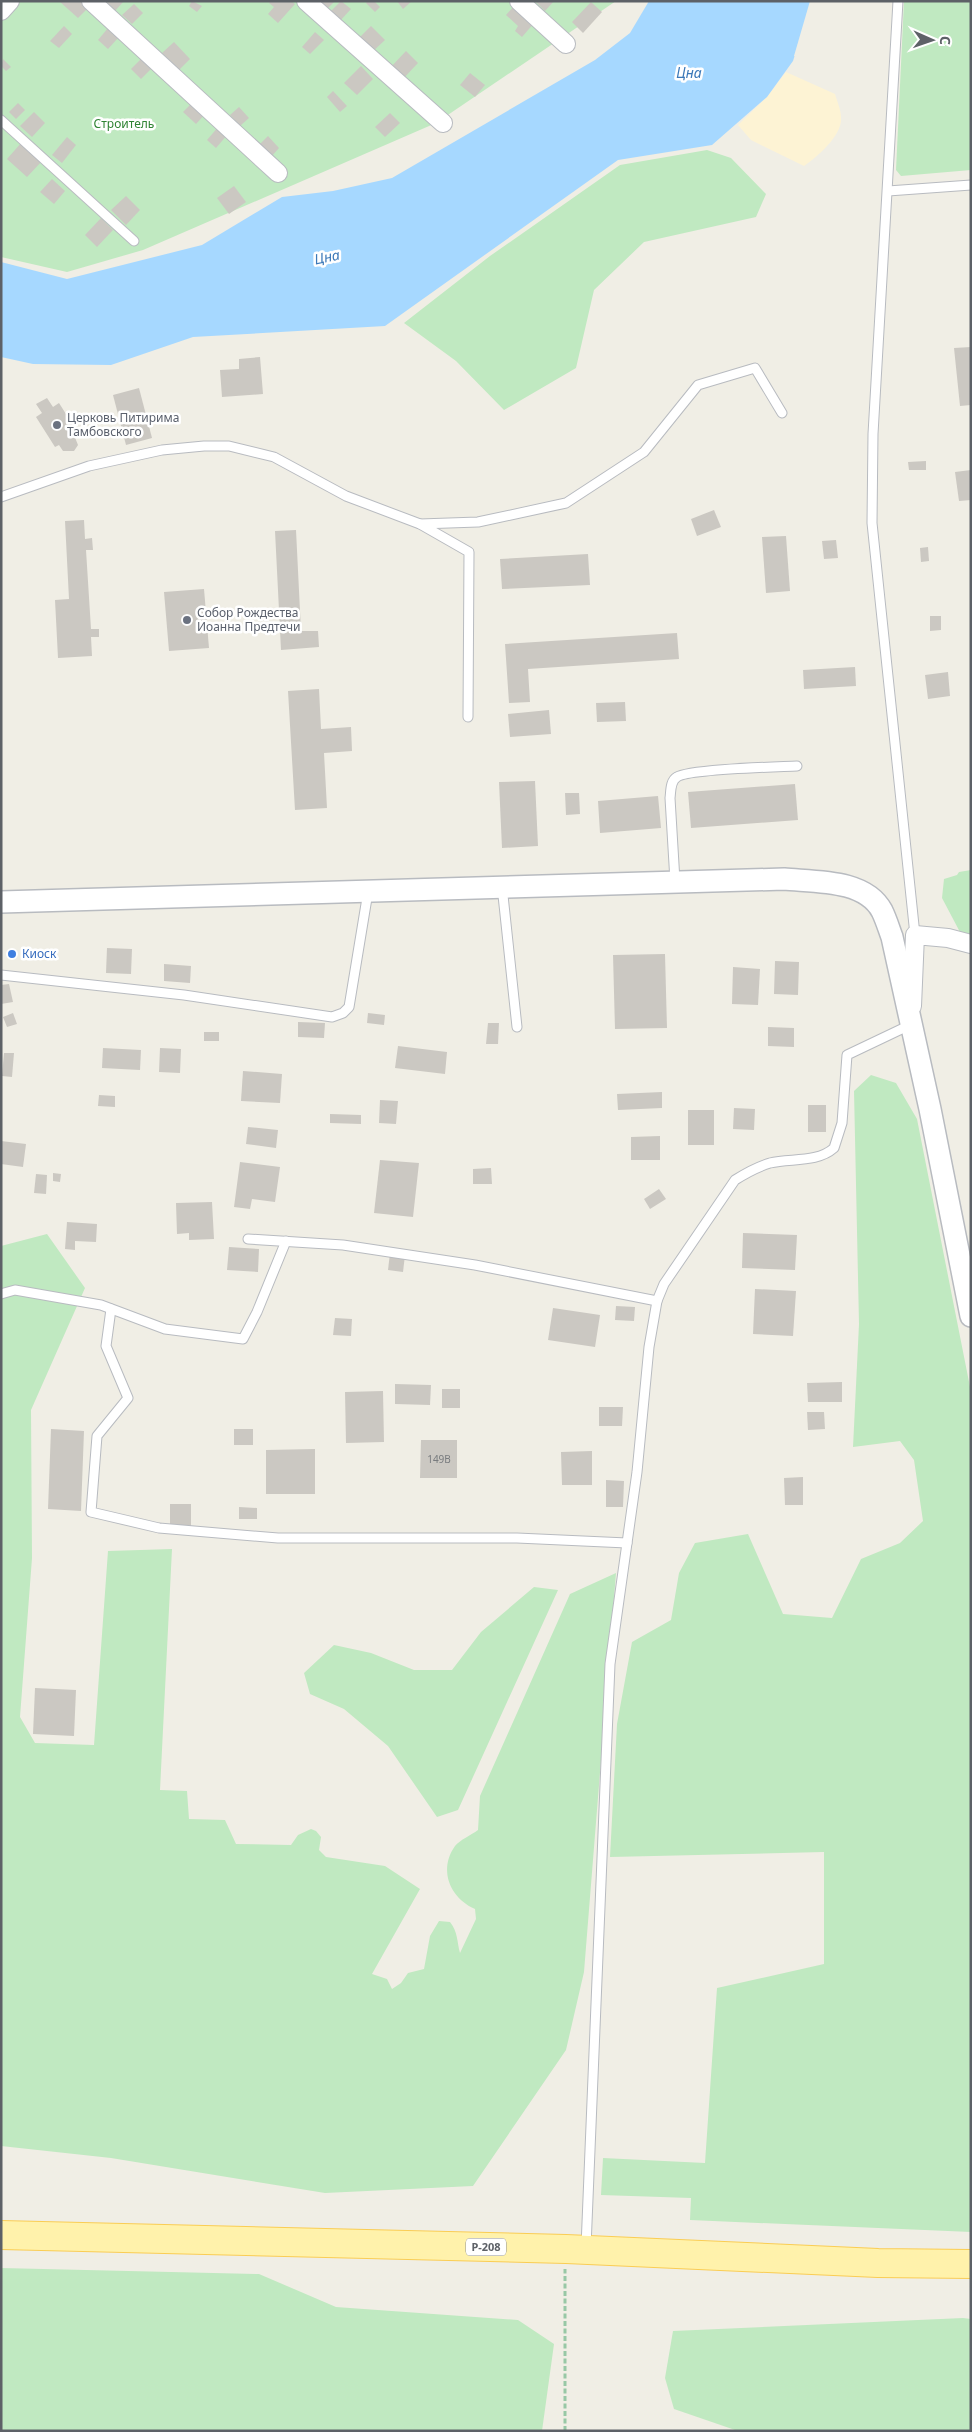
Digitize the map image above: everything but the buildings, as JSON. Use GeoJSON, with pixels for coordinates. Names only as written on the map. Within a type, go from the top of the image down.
{"type":"FeatureCollection","features":[{"type":"Feature","properties":{"kind":"main road","name":"Р-208"},"geometry":{"type":"LineString","coordinates":[[1,2235],[576,2249],[878,2263],[971,2264]]}},
{"type":"Feature","properties":{"kind":"street"},"geometry":{"type":"LineString","coordinates":[[1,11],[10,1]]}},
{"type":"Feature","properties":{"kind":"street"},"geometry":{"type":"LineString","coordinates":[[91,1],[278,173]]}},
{"type":"Feature","properties":{"kind":"street"},"geometry":{"type":"LineString","coordinates":[[306,1],[443,124]]}},
{"type":"Feature","properties":{"kind":"street"},"geometry":{"type":"LineString","coordinates":[[520,1],[566,44]]}},
{"type":"Feature","properties":{"kind":"street"},"geometry":{"type":"LineString","coordinates":[[1,902],[369,889],[784,879],[840,884],[866,894],[882,910],[892,937],[912,1024],[971,1316]]}},
{"type":"Feature","properties":{"kind":"street"},"geometry":{"type":"LineString","coordinates":[[912,1024],[915,934],[971,944]]}},
{"type":"Feature","properties":{"kind":"lane"},"geometry":{"type":"LineString","coordinates":[[898,1],[874,434],[872,523],[915,934]]}},
{"type":"Feature","properties":{"kind":"lane"},"geometry":{"type":"LineString","coordinates":[[1,120],[134,240]]}},
{"type":"Feature","properties":{"kind":"lane"},"geometry":{"type":"LineString","coordinates":[[888,191],[971,185]]}},
{"type":"Feature","properties":{"kind":"lane"},"geometry":{"type":"LineString","coordinates":[[420,524],[478,522],[566,503],[644,452],[698,386],[755,368],[782,413]]}},
{"type":"Feature","properties":{"kind":"lane"},"geometry":{"type":"LineString","coordinates":[[1,497],[88,466],[162,450],[216,445],[274,457],[346,496],[420,524],[469,552],[468,717]]}},
{"type":"Feature","properties":{"kind":"lane"},"geometry":{"type":"LineString","coordinates":[[676,881],[670,798],[671,784],[677,777],[694,773],[797,766]]}},
{"type":"Feature","properties":{"kind":"lane"},"geometry":{"type":"LineString","coordinates":[[502,886],[517,1027]]}},
{"type":"Feature","properties":{"kind":"lane"},"geometry":{"type":"LineString","coordinates":[[1,975],[184,996],[332,1017],[343,1013],[349,1007],[369,889]]}},
{"type":"Feature","properties":{"kind":"lane"},"geometry":{"type":"LineString","coordinates":[[576,2249],[610,1664],[637,1472],[649,1347],[657,1301],[664,1284],[735,1180],[752,1170],[771,1163],[818,1157],[834,1148],[842,1123],[847,1055],[912,1024]]}},
{"type":"Feature","properties":{"kind":"lane"},"geometry":{"type":"LineString","coordinates":[[248,1239],[344,1245],[475,1266],[657,1301]]}},
{"type":"Feature","properties":{"kind":"lane"},"geometry":{"type":"LineString","coordinates":[[1,1294],[16,1290],[111,1309],[165,1329],[243,1339],[257,1312],[286,1241]]}},
{"type":"Feature","properties":{"kind":"lane"},"geometry":{"type":"LineString","coordinates":[[111,1309],[106,1346],[128,1398],[97,1436],[91,1512],[160,1528],[278,1538],[517,1538],[627,1543]]}},
{"type":"Feature","properties":{"kind":"path"},"geometry":{"type":"LineString","coordinates":[[565,2431],[576,2249]]}},
{"type":"Feature","properties":{"kind":"green space","name":"Строитель"},"geometry":{"type":"Polygon","coordinates":[[[1,1],[616,1],[436,123],[143,250],[67,272],[1,257],[1,1]]]}},
{"type":"Feature","properties":{"kind":"green space"},"geometry":{"type":"Polygon","coordinates":[[[904,1],[971,1],[971,170],[901,176],[896,170],[904,1]]]}},
{"type":"Feature","properties":{"kind":"green space"},"geometry":{"type":"Polygon","coordinates":[[[707,150],[731,158],[766,194],[756,217],[644,242],[594,290],[576,368],[504,410],[456,361],[404,323],[490,256],[620,165],[707,150]]]}},
{"type":"Feature","properties":{"kind":"green space"},"geometry":{"type":"Polygon","coordinates":[[[971,870],[971,936],[961,934],[942,898],[944,879],[957,875],[959,872],[971,870]]]}},
{"type":"Feature","properties":{"kind":"green space"},"geometry":{"type":"Polygon","coordinates":[[[871,1075],[896,1083],[917,1119],[971,1392],[971,2232],[690,2220],[691,2198],[601,2195],[603,2158],[705,2163],[717,1988],[824,1964],[824,1852],[610,1857],[617,1724],[632,1642],[671,1620],[679,1573],[695,1543],[748,1534],[783,1614],[832,1618],[861,1559],[900,1543],[923,1521],[914,1460],[900,1441],[853,1447],[859,1324],[854,1091],[871,1075]]]}},
{"type":"Feature","properties":{"kind":"green space"},"geometry":{"type":"Polygon","coordinates":[[[47,1234],[85,1288],[31,1410],[32,1558],[20,1717],[35,1743],[94,1745],[108,1551],[172,1549],[160,1790],[187,1791],[189,1819],[225,1820],[236,1844],[291,1845],[298,1835],[311,1829],[316,1831],[321,1837],[319,1850],[326,1857],[385,1866],[420,1889],[372,1974],[387,1979],[392,1989],[401,1983],[408,1973],[424,1969],[430,1936],[439,1921],[450,1922],[453,1926],[460,1953],[476,1919],[475,1909],[466,1904],[453,1891],[447,1874],[447,1864],[450,1855],[457,1844],[478,1830],[480,1796],[570,1594],[616,1573],[584,1972],[566,2050],[473,2186],[325,2193],[111,2158],[1,2146],[1,1246],[47,1234]]]}},
{"type":"Feature","properties":{"kind":"green space"},"geometry":{"type":"Polygon","coordinates":[[[534,1587],[558,1590],[458,1810],[437,1817],[388,1746],[344,1709],[310,1694],[304,1673],[334,1645],[371,1653],[414,1670],[452,1670],[481,1632],[534,1587]]]}},
{"type":"Feature","properties":{"kind":"green space"},"geometry":{"type":"Polygon","coordinates":[[[1,2268],[259,2274],[336,2307],[518,2320],[554,2344],[542,2431],[1,2431],[1,2268]]]}},
{"type":"Feature","properties":{"kind":"green space"},"geometry":{"type":"Polygon","coordinates":[[[971,2319],[971,2431],[738,2431],[674,2409],[665,2378],[673,2331],[971,2319]]]}},
{"type":"Feature","properties":{"kind":"sand"},"geometry":{"type":"Polygon","coordinates":[[[786,72],[835,94],[840,111],[841,124],[834,138],[816,157],[804,166],[751,140],[738,125],[767,97],[786,72]]]}},
{"type":"Feature","properties":{"kind":"water","name":"Цна"},"geometry":{"type":"Polygon","coordinates":[[[649,1],[812,1],[793,61],[767,97],[712,145],[618,160],[385,326],[193,337],[111,365],[33,364],[1,357],[1,262],[67,279],[202,245],[282,197],[333,191],[392,178],[595,60],[630,33],[649,1]]]}},
{"type":"Feature","properties":{"kind":"pier"},"geometry":{"type":"Polygon","coordinates":[[[810,1],[815,1],[797,57],[794,56],[810,1]]]}},
{"type":"Feature","properties":{"kind":"place","name":"Церковь Питирима Тамбовского"},"geometry":{"type":"Point","coordinates":[57,425]}},
{"type":"Feature","properties":{"kind":"place","name":"Собор Рождества Иоанна Предтечи"},"geometry":{"type":"Point","coordinates":[187,620]}},
{"type":"Feature","properties":{"kind":"place","name":"Киоск"},"geometry":{"type":"Point","coordinates":[12,954]}}]}
